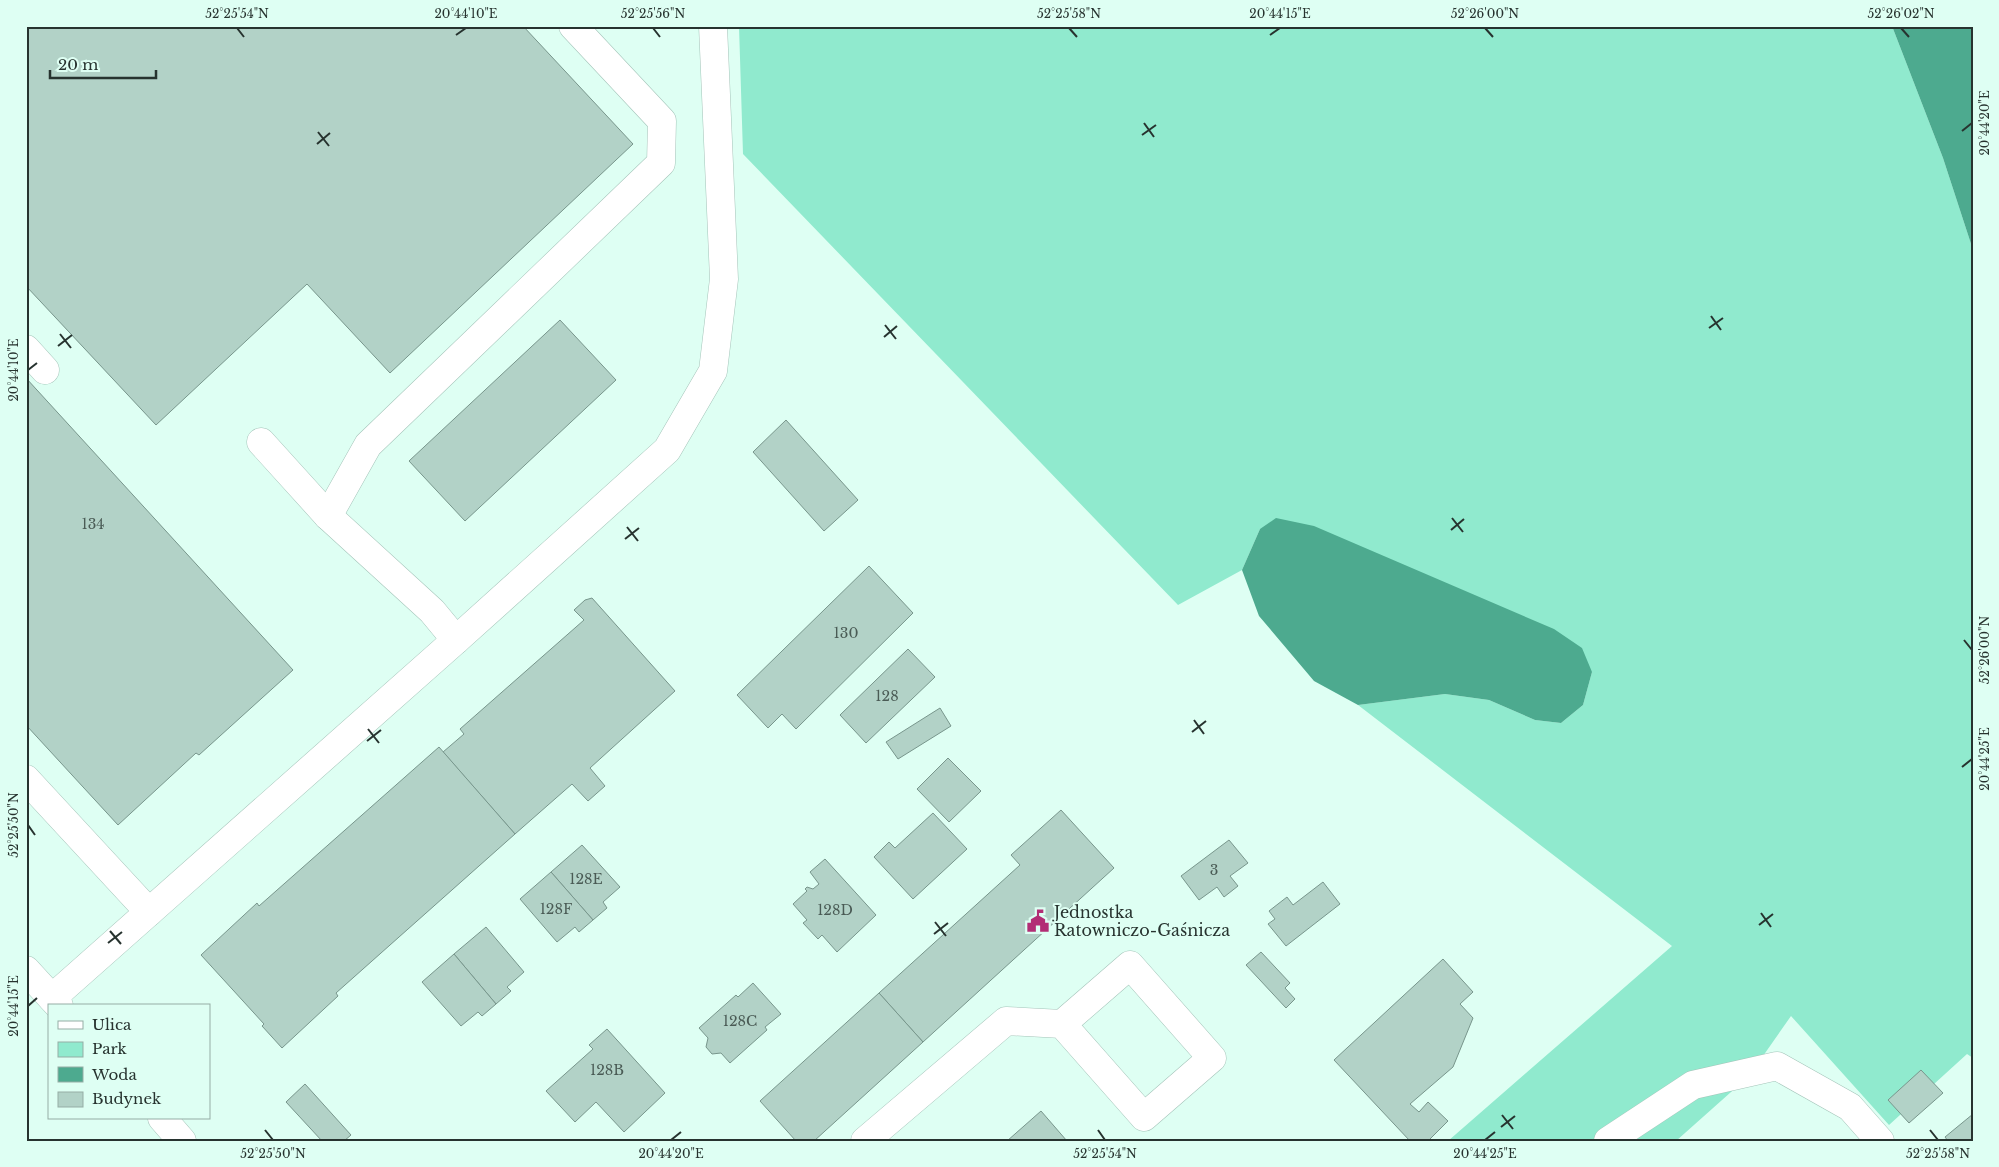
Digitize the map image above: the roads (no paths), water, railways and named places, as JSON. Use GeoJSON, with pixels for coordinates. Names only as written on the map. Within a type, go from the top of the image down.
{"type":"FeatureCollection","features":[{"type":"Feature","properties":{"kind":"street"},"geometry":{"type":"LineString","coordinates":[[328,516],[368,445],[661,163],[662,121],[573,26]]}},
{"type":"Feature","properties":{"kind":"street"},"geometry":{"type":"LineString","coordinates":[[26,970],[56,1002],[149,912],[667,450],[713,371],[724,278],[713,26]]}},
{"type":"Feature","properties":{"kind":"street"},"geometry":{"type":"LineString","coordinates":[[26,349],[45,370]]}},
{"type":"Feature","properties":{"kind":"street"},"geometry":{"type":"LineString","coordinates":[[261,442],[328,516],[432,611],[456,640]]}},
{"type":"Feature","properties":{"kind":"street"},"geometry":{"type":"LineString","coordinates":[[26,779],[149,912]]}},
{"type":"Feature","properties":{"kind":"street"},"geometry":{"type":"LineString","coordinates":[[865,1141],[1006,1021],[1062,1024],[1130,965],[1212,1058],[1144,1118],[1062,1024]]}},
{"type":"Feature","properties":{"kind":"street"},"geometry":{"type":"LineString","coordinates":[[1608,1141],[1693,1085],[1777,1066],[1850,1107],[1880,1141]]}},
{"type":"Feature","properties":{"kind":"street"},"geometry":{"type":"LineString","coordinates":[[164,1120],[182,1141]]}},
{"type":"Feature","properties":{"kind":"water"},"geometry":{"type":"Polygon","coordinates":[[[1892,26],[1973,26],[1973,250],[1943,158],[1892,26]]]}},
{"type":"Feature","properties":{"kind":"water"},"geometry":{"type":"Polygon","coordinates":[[[1276,518],[1314,526],[1554,629],[1582,648],[1592,672],[1583,705],[1561,723],[1535,720],[1489,700],[1445,694],[1358,705],[1314,681],[1259,616],[1242,570],[1260,529],[1276,518]]]}},
{"type":"Feature","properties":{"kind":"place","name":"Jednostka Ratowniczo-Gaśnicza"},"geometry":{"type":"Point","coordinates":[1038,921]}}]}
